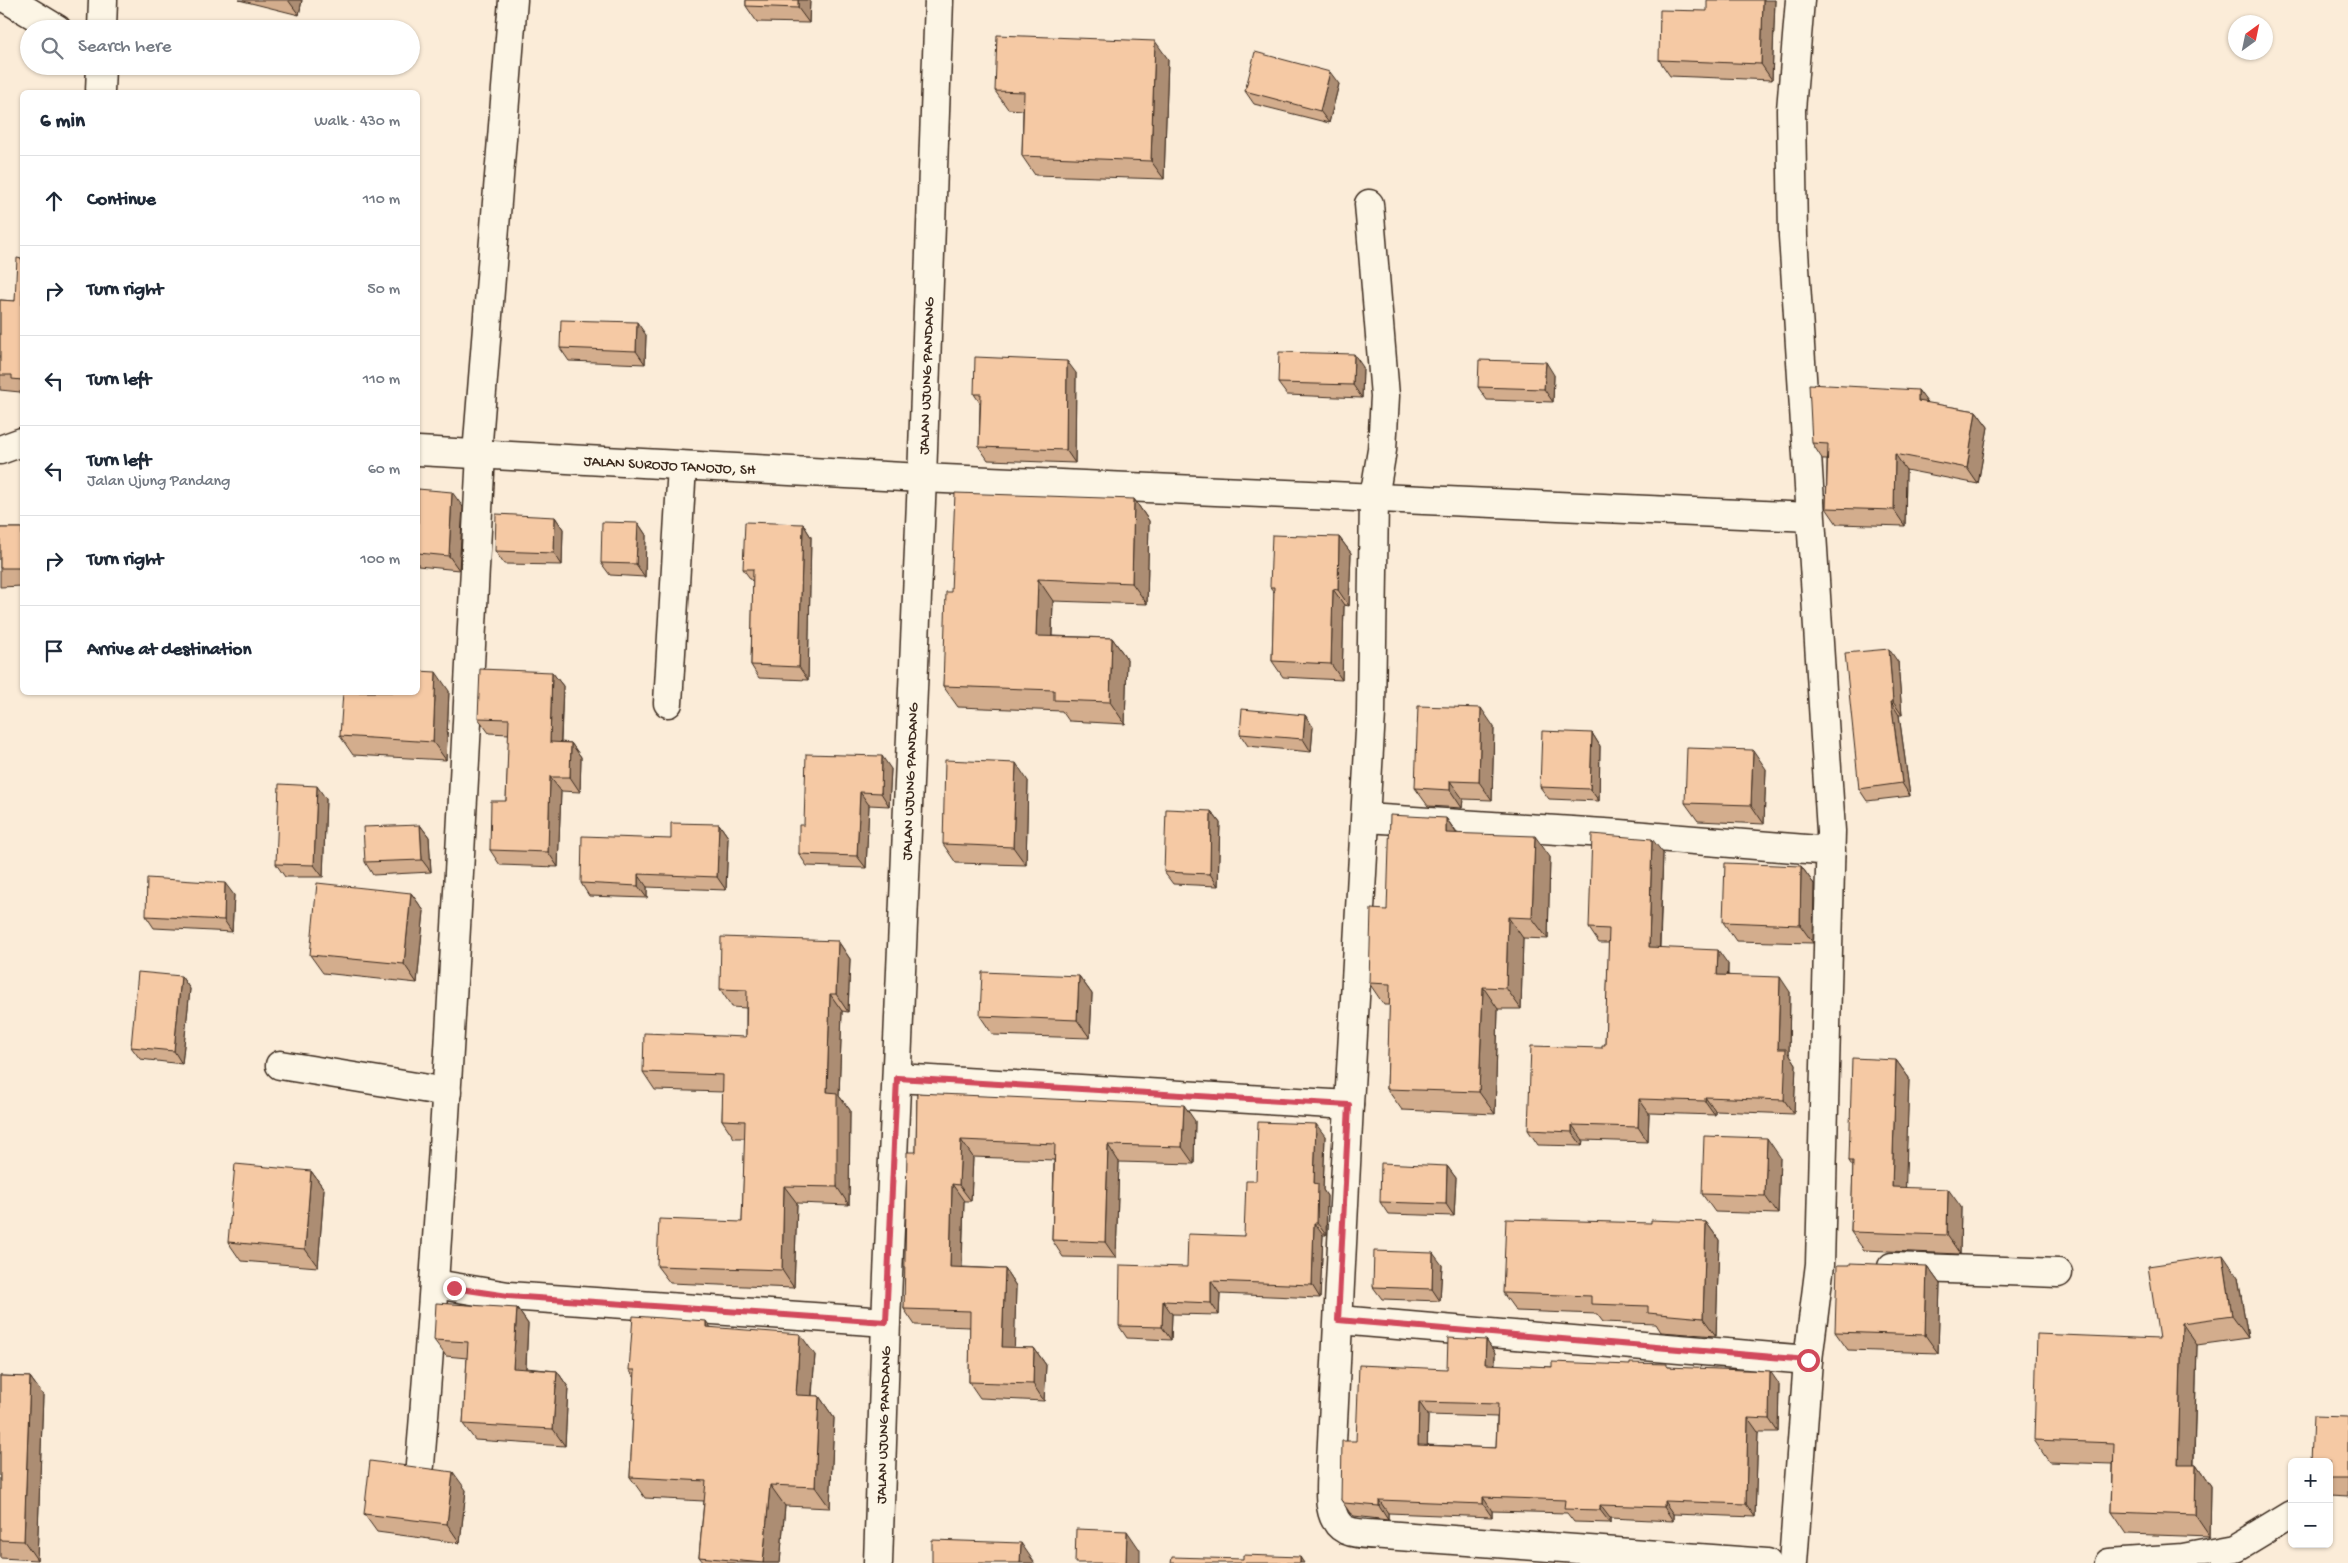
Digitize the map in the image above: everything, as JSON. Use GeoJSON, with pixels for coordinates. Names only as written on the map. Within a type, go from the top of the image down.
{"type":"FeatureCollection","features":[{"type":"Feature","properties":{"kind":"street"},"geometry":{"type":"LineString","coordinates":[[8,0],[42,20]]}},
{"type":"Feature","properties":{"kind":"street"},"geometry":{"type":"LineString","coordinates":[[102,20],[103,0]]}},
{"type":"Feature","properties":{"kind":"street"},"geometry":{"type":"LineString","coordinates":[[420,1465],[435,1284],[447,1092],[479,454],[513,0]]}},
{"type":"Feature","properties":{"kind":"street","name":"JALAN UJUNG PANDANG"},"geometry":{"type":"LineString","coordinates":[[878,1563],[886,1322],[922,478],[939,0]]}},
{"type":"Feature","properties":{"kind":"street"},"geometry":{"type":"LineString","coordinates":[[1793,1563],[1808,1360],[1820,1264],[1831,851],[1793,227],[1791,110],[1800,0]]}},
{"type":"Feature","properties":{"kind":"street"},"geometry":{"type":"LineString","coordinates":[[100,90],[101,75]]}},
{"type":"Feature","properties":{"kind":"street"},"geometry":{"type":"LineString","coordinates":[[1369,204],[1385,396],[1382,450],[1374,498],[1371,713],[1331,1462],[1332,1510],[1336,1520],[1346,1530],[1385,1535],[1767,1563]]}},
{"type":"Feature","properties":{"kind":"street"},"geometry":{"type":"LineString","coordinates":[[0,450],[20,443]]}},
{"type":"Feature","properties":{"kind":"street","name":"JALAN SUROJO TANOJO, SH"},"geometry":{"type":"LineString","coordinates":[[420,451],[922,478],[1810,517]]}},
{"type":"Feature","properties":{"kind":"street"},"geometry":{"type":"LineString","coordinates":[[668,703],[682,466]]}},
{"type":"Feature","properties":{"kind":"street"},"geometry":{"type":"LineString","coordinates":[[1366,818],[1620,834],[1831,851]]}},
{"type":"Feature","properties":{"kind":"street"},"geometry":{"type":"LineString","coordinates":[[280,1065],[447,1092]]}},
{"type":"Feature","properties":{"kind":"street"},"geometry":{"type":"LineString","coordinates":[[897,1078],[1349,1105]]}},
{"type":"Feature","properties":{"kind":"street"},"geometry":{"type":"LineString","coordinates":[[1820,1264],[2058,1273]]}},
{"type":"Feature","properties":{"kind":"street"},"geometry":{"type":"LineString","coordinates":[[435,1284],[508,1296],[886,1322]]}},
{"type":"Feature","properties":{"kind":"street"},"geometry":{"type":"LineString","coordinates":[[1338,1320],[1808,1360]]}},
{"type":"Feature","properties":{"kind":"street"},"geometry":{"type":"LineString","coordinates":[[2109,1563],[2183,1558],[2236,1548],[2288,1516]]}},
{"type":"Feature","properties":{"kind":"building"},"geometry":{"type":"Polygon","coordinates":[[[746,0],[798,0],[798,8],[746,6],[746,0]]]}},
{"type":"Feature","properties":{"kind":"building"},"geometry":{"type":"Polygon","coordinates":[[[1707,0],[1763,0],[1761,64],[1659,60],[1660,10],[1707,11],[1707,0]]]}},
{"type":"Feature","properties":{"kind":"building"},"geometry":{"type":"Polygon","coordinates":[[[997,35],[1155,41],[1151,161],[1022,156],[1024,92],[995,91],[997,35]]]}},
{"type":"Feature","properties":{"kind":"building"},"geometry":{"type":"Polygon","coordinates":[[[1255,52],[1330,72],[1320,111],[1245,91],[1255,52]]]}},
{"type":"Feature","properties":{"kind":"building"},"geometry":{"type":"Polygon","coordinates":[[[17,258],[20,259],[20,380],[12,379],[12,375],[0,375],[0,300],[15,301],[17,258]]]}},
{"type":"Feature","properties":{"kind":"building"},"geometry":{"type":"Polygon","coordinates":[[[561,320],[637,322],[636,351],[560,348],[561,320]]]}},
{"type":"Feature","properties":{"kind":"building"},"geometry":{"type":"Polygon","coordinates":[[[1279,352],[1354,354],[1353,385],[1278,383],[1279,352]]]}},
{"type":"Feature","properties":{"kind":"building"},"geometry":{"type":"Polygon","coordinates":[[[975,357],[1067,361],[1066,450],[979,447],[981,394],[974,394],[975,357]]]}},
{"type":"Feature","properties":{"kind":"building"},"geometry":{"type":"Polygon","coordinates":[[[1479,360],[1546,362],[1544,389],[1478,387],[1479,360]]]}},
{"type":"Feature","properties":{"kind":"building"},"geometry":{"type":"Polygon","coordinates":[[[1809,384],[1918,390],[1918,401],[1976,411],[1967,468],[1895,454],[1894,510],[1826,508],[1828,444],[1812,443],[1809,384]]]}},
{"type":"Feature","properties":{"kind":"building"},"geometry":{"type":"Polygon","coordinates":[[[420,489],[452,492],[449,556],[420,553],[420,489]]]}},
{"type":"Feature","properties":{"kind":"building"},"geometry":{"type":"Polygon","coordinates":[[[955,493],[1134,499],[1132,583],[1038,579],[1036,636],[1112,638],[1110,702],[1054,700],[1054,690],[943,686],[946,592],[951,592],[955,493]]]}},
{"type":"Feature","properties":{"kind":"building"},"geometry":{"type":"Polygon","coordinates":[[[496,514],[555,517],[554,553],[495,551],[496,514]]]}},
{"type":"Feature","properties":{"kind":"building"},"geometry":{"type":"Polygon","coordinates":[[[602,522],[638,523],[636,564],[601,563],[602,522]]]}},
{"type":"Feature","properties":{"kind":"building"},"geometry":{"type":"Polygon","coordinates":[[[745,522],[803,524],[799,667],[751,665],[753,569],[743,569],[745,522]]]}},
{"type":"Feature","properties":{"kind":"building"},"geometry":{"type":"Polygon","coordinates":[[[0,528],[20,528],[20,568],[0,568],[0,528]]]}},
{"type":"Feature","properties":{"kind":"building"},"geometry":{"type":"Polygon","coordinates":[[[1272,535],[1339,537],[1338,590],[1333,589],[1331,664],[1272,661],[1274,587],[1270,587],[1272,535]]]}},
{"type":"Feature","properties":{"kind":"building"},"geometry":{"type":"Polygon","coordinates":[[[1889,649],[1893,702],[1891,702],[1902,783],[1859,789],[1845,653],[1889,649]]]}},
{"type":"Feature","properties":{"kind":"building"},"geometry":{"type":"Polygon","coordinates":[[[480,669],[552,672],[550,742],[571,743],[570,777],[550,777],[548,852],[490,850],[491,801],[506,801],[509,719],[478,718],[480,669]]]}},
{"type":"Feature","properties":{"kind":"building"},"geometry":{"type":"Polygon","coordinates":[[[420,671],[436,672],[433,742],[340,736],[343,695],[420,695],[420,671]]]}},
{"type":"Feature","properties":{"kind":"building"},"geometry":{"type":"Polygon","coordinates":[[[1418,706],[1481,708],[1479,782],[1450,781],[1450,790],[1415,788],[1418,706]]]}},
{"type":"Feature","properties":{"kind":"building"},"geometry":{"type":"Polygon","coordinates":[[[1242,709],[1305,715],[1303,739],[1240,734],[1242,709]]]}},
{"type":"Feature","properties":{"kind":"building"},"geometry":{"type":"Polygon","coordinates":[[[1542,731],[1592,733],[1590,789],[1540,787],[1542,731]]]}},
{"type":"Feature","properties":{"kind":"building"},"geometry":{"type":"Polygon","coordinates":[[[1687,748],[1753,750],[1751,805],[1685,803],[1687,748]]]}},
{"type":"Feature","properties":{"kind":"building"},"geometry":{"type":"Polygon","coordinates":[[[806,754],[882,756],[881,793],[860,792],[857,856],[799,854],[799,825],[804,825],[806,754]]]}},
{"type":"Feature","properties":{"kind":"building"},"geometry":{"type":"Polygon","coordinates":[[[945,760],[1016,763],[1013,847],[943,844],[945,760]]]}},
{"type":"Feature","properties":{"kind":"building"},"geometry":{"type":"Polygon","coordinates":[[[279,784],[317,786],[314,865],[276,864],[279,784]]]}},
{"type":"Feature","properties":{"kind":"building"},"geometry":{"type":"Polygon","coordinates":[[[1166,809],[1211,811],[1210,874],[1164,872],[1166,809]]]}},
{"type":"Feature","properties":{"kind":"building"},"geometry":{"type":"Polygon","coordinates":[[[1390,815],[1446,818],[1446,833],[1535,836],[1532,918],[1508,917],[1506,988],[1483,987],[1479,1092],[1387,1089],[1390,984],[1369,983],[1371,909],[1387,910],[1390,815]]]}},
{"type":"Feature","properties":{"kind":"building"},"geometry":{"type":"Polygon","coordinates":[[[671,823],[719,824],[717,877],[638,874],[638,886],[581,883],[582,836],[671,839],[671,823]]]}},
{"type":"Feature","properties":{"kind":"building"},"geometry":{"type":"Polygon","coordinates":[[[420,825],[422,860],[365,862],[363,827],[420,825]]]}},
{"type":"Feature","properties":{"kind":"building"},"geometry":{"type":"Polygon","coordinates":[[[1592,834],[1652,839],[1649,947],[1718,950],[1717,975],[1780,977],[1778,1049],[1786,1049],[1784,1100],[1705,1097],[1705,1101],[1639,1099],[1638,1127],[1572,1125],[1572,1132],[1528,1130],[1531,1046],[1602,1048],[1602,1045],[1605,1045],[1609,929],[1589,928],[1592,834]]]}},
{"type":"Feature","properties":{"kind":"building"},"geometry":{"type":"Polygon","coordinates":[[[1725,863],[1801,866],[1800,925],[1723,922],[1725,863]]]}},
{"type":"Feature","properties":{"kind":"building"},"geometry":{"type":"Polygon","coordinates":[[[147,878],[225,883],[224,920],[146,916],[147,878]]]}},
{"type":"Feature","properties":{"kind":"building"},"geometry":{"type":"Polygon","coordinates":[[[317,883],[411,893],[404,964],[310,955],[317,883]]]}},
{"type":"Feature","properties":{"kind":"building"},"geometry":{"type":"Polygon","coordinates":[[[721,937],[838,941],[836,994],[830,994],[827,1092],[837,1093],[837,1187],[784,1186],[782,1270],[657,1266],[659,1219],[742,1222],[745,1121],[722,1120],[723,1075],[643,1072],[644,1033],[746,1037],[747,990],[720,989],[721,937]]]}},
{"type":"Feature","properties":{"kind":"building"},"geometry":{"type":"Polygon","coordinates":[[[138,972],[181,976],[174,1051],[131,1047],[138,972]]]}},
{"type":"Feature","properties":{"kind":"building"},"geometry":{"type":"Polygon","coordinates":[[[982,972],[1079,976],[1077,1020],[980,1016],[982,972]]]}},
{"type":"Feature","properties":{"kind":"building"},"geometry":{"type":"Polygon","coordinates":[[[1852,1058],[1896,1060],[1892,1187],[1948,1189],[1947,1235],[1851,1232],[1853,1161],[1849,1161],[1852,1058]]]}},
{"type":"Feature","properties":{"kind":"building"},"geometry":{"type":"Polygon","coordinates":[[[917,1093],[1184,1105],[1182,1147],[1108,1145],[1105,1242],[1052,1240],[1055,1144],[961,1140],[959,1185],[952,1184],[950,1267],[1005,1269],[1002,1347],[1034,1348],[1033,1384],[969,1382],[970,1311],[904,1309],[907,1152],[916,1152],[917,1093]]]}},
{"type":"Feature","properties":{"kind":"building"},"geometry":{"type":"Polygon","coordinates":[[[1258,1122],[1316,1124],[1314,1183],[1318,1184],[1317,1223],[1314,1223],[1312,1285],[1211,1281],[1211,1303],[1163,1301],[1162,1327],[1119,1326],[1120,1265],[1187,1267],[1188,1234],[1244,1236],[1246,1181],[1256,1181],[1258,1122]]]}},
{"type":"Feature","properties":{"kind":"building"},"geometry":{"type":"Polygon","coordinates":[[[1704,1136],[1767,1138],[1765,1196],[1702,1194],[1704,1136]]]}},
{"type":"Feature","properties":{"kind":"building"},"geometry":{"type":"Polygon","coordinates":[[[1381,1163],[1447,1166],[1446,1204],[1380,1202],[1381,1163]]]}},
{"type":"Feature","properties":{"kind":"building"},"geometry":{"type":"Polygon","coordinates":[[[235,1164],[311,1171],[305,1249],[228,1242],[235,1164]]]}},
{"type":"Feature","properties":{"kind":"building"},"geometry":{"type":"Polygon","coordinates":[[[1506,1219],[1651,1223],[1651,1220],[1706,1222],[1703,1318],[1648,1313],[1648,1306],[1591,1304],[1591,1296],[1503,1293],[1506,1219]]]}},
{"type":"Feature","properties":{"kind":"building"},"geometry":{"type":"Polygon","coordinates":[[[1374,1251],[1433,1253],[1432,1289],[1373,1287],[1374,1251]]]}},
{"type":"Feature","properties":{"kind":"building"},"geometry":{"type":"Polygon","coordinates":[[[2223,1255],[2232,1316],[2182,1323],[2178,1464],[2196,1464],[2195,1515],[2112,1512],[2114,1443],[2034,1440],[2037,1334],[2159,1339],[2148,1266],[2223,1255]]]}},
{"type":"Feature","properties":{"kind":"building"},"geometry":{"type":"Polygon","coordinates":[[[1850,1263],[1927,1266],[1925,1335],[1835,1332],[1837,1265],[1850,1265],[1850,1263]]]}},
{"type":"Feature","properties":{"kind":"building"},"geometry":{"type":"Polygon","coordinates":[[[436,1303],[517,1308],[513,1368],[557,1371],[553,1429],[463,1424],[468,1342],[434,1340],[436,1303]]]}},
{"type":"Feature","properties":{"kind":"building"},"geometry":{"type":"Polygon","coordinates":[[[633,1316],[706,1321],[706,1327],[800,1334],[796,1395],[819,1396],[815,1487],[770,1485],[763,1563],[699,1557],[706,1481],[630,1477],[635,1370],[629,1370],[633,1316]]]}},
{"type":"Feature","properties":{"kind":"building"},"geometry":{"type":"Polygon","coordinates":[[[1448,1338],[1486,1340],[1485,1364],[1552,1367],[1552,1362],[1630,1365],[1630,1363],[1667,1364],[1667,1367],[1770,1371],[1769,1419],[1748,1418],[1746,1504],[1664,1501],[1664,1507],[1600,1505],[1600,1510],[1564,1509],[1565,1500],[1483,1497],[1483,1504],[1379,1500],[1379,1506],[1344,1503],[1341,1500],[1342,1441],[1356,1441],[1359,1365],[1447,1369],[1448,1338]],[[1419,1402],[1418,1445],[1496,1448],[1498,1404],[1419,1402]]]}},
{"type":"Feature","properties":{"kind":"building"},"geometry":{"type":"Polygon","coordinates":[[[0,1376],[30,1377],[24,1541],[0,1540],[0,1376]]]}},
{"type":"Feature","properties":{"kind":"building"},"geometry":{"type":"Polygon","coordinates":[[[2313,1416],[2348,1417],[2348,1479],[2333,1479],[2333,1458],[2311,1458],[2313,1416]]]}},
{"type":"Feature","properties":{"kind":"building"},"geometry":{"type":"Polygon","coordinates":[[[370,1461],[453,1472],[447,1524],[364,1514],[370,1461]]]}},
{"type":"Feature","properties":{"kind":"building"},"geometry":{"type":"Polygon","coordinates":[[[1076,1529],[1127,1531],[1126,1563],[1075,1563],[1076,1529]]]}},
{"type":"Feature","properties":{"kind":"building"},"geometry":{"type":"Polygon","coordinates":[[[932,1540],[1021,1543],[1020,1563],[932,1563],[932,1540]]]}},
{"type":"Feature","properties":{"kind":"building"},"geometry":{"type":"Polygon","coordinates":[[[1243,1555],[1300,1557],[1300,1563],[1171,1563],[1172,1557],[1243,1559],[1243,1555]]]}},
{"type":"Feature","properties":{"kind":"route"},"geometry":{"type":"LineString","coordinates":[[454,1288],[508,1296],[886,1322],[897,1078],[1349,1105],[1338,1320],[1808,1360]]}}]}
